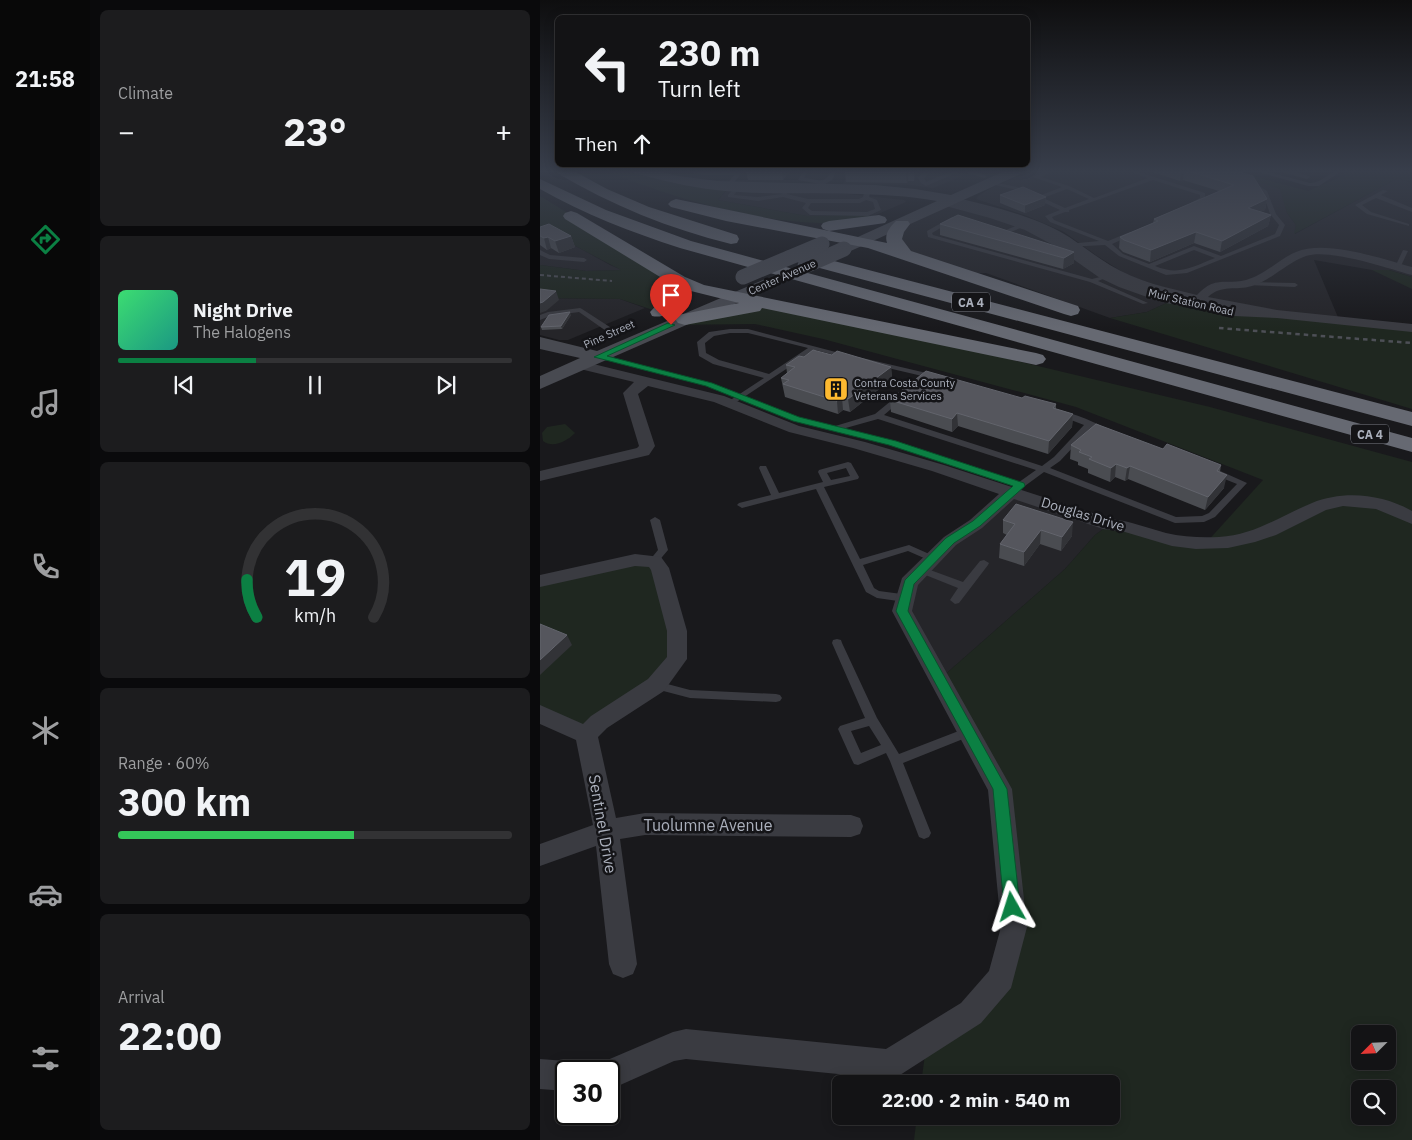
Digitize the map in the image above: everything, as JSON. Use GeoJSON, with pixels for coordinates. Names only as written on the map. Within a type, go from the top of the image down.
{"type":"FeatureCollection","features":[{"type":"Feature","properties":{"kind":"highway"},"geometry":{"type":"LineString","coordinates":[[584,223],[679,281],[710,291],[1328,422]]}},
{"type":"Feature","properties":{"kind":"highway","name":"CA 4"},"geometry":{"type":"LineString","coordinates":[[623,223],[707,252],[1412,446]]}},
{"type":"Feature","properties":{"kind":"highway","name":"CA 4"},"geometry":{"type":"LineString","coordinates":[[682,223],[760,246],[1412,419]]}},
{"type":"Feature","properties":{"kind":"highway"},"geometry":{"type":"LineString","coordinates":[[767,223],[841,243],[862,242],[904,254],[1096,319],[1291,378],[1389,412]]}},
{"type":"Feature","properties":{"kind":"highway"},"geometry":{"type":"LineString","coordinates":[[783,226],[828,226],[852,223]]}},
{"type":"Feature","properties":{"kind":"highway"},"geometry":{"type":"LineString","coordinates":[[902,224],[893,234],[892,238],[897,249],[904,254]]}},
{"type":"Feature","properties":{"kind":"highway"},"geometry":{"type":"LineString","coordinates":[[659,312],[675,298],[679,290],[679,281]]}},
{"type":"Feature","properties":{"kind":"highway"},"geometry":{"type":"LineString","coordinates":[[685,319],[733,309],[790,307]]}},
{"type":"Feature","properties":{"kind":"street","name":"Center Avenue"},"geometry":{"type":"LineString","coordinates":[[737,296],[765,284],[874,223]]}},
{"type":"Feature","properties":{"kind":"street","name":"Muir Station Road"},"geometry":{"type":"LineString","coordinates":[[1012,223],[1075,246],[1104,267],[1121,276],[1198,303]]}},
{"type":"Feature","properties":{"kind":"street","name":"Center Avenue"},"geometry":{"type":"LineString","coordinates":[[862,242],[902,224]]}},
{"type":"Feature","properties":{"kind":"street","name":"Muir Station Road"},"geometry":{"type":"LineString","coordinates":[[1023,227],[1042,234],[1106,276],[1150,293],[1246,314],[1277,314],[1412,328]]}},
{"type":"Feature","properties":{"kind":"street","name":"Center Avenue"},"geometry":{"type":"LineString","coordinates":[[710,291],[822,244],[841,243]]}},
{"type":"Feature","properties":{"kind":"street"},"geometry":{"type":"LineString","coordinates":[[1198,303],[1208,290],[1214,286],[1248,284],[1306,252],[1322,251],[1412,271]]}},
{"type":"Feature","properties":{"kind":"street","name":"Pine Street"},"geometry":{"type":"LineString","coordinates":[[540,372],[570,358],[625,326],[710,291]]}},
{"type":"Feature","properties":{"kind":"street","name":"Pine Street"},"geometry":{"type":"LineString","coordinates":[[540,383],[570,358],[685,319],[737,296]]}},
{"type":"Feature","properties":{"kind":"street"},"geometry":{"type":"LineString","coordinates":[[540,343],[570,358],[646,380],[737,400],[796,419],[839,428],[893,443],[1016,489]]}},
{"type":"Feature","properties":{"kind":"street"},"geometry":{"type":"LineString","coordinates":[[570,358],[709,384],[794,429],[1016,489]]}},
{"type":"Feature","properties":{"kind":"street"},"geometry":{"type":"LineString","coordinates":[[540,476],[642,452],[647,446],[630,393],[646,380]]}},
{"type":"Feature","properties":{"kind":"street"},"geometry":{"type":"LineString","coordinates":[[620,1070],[673,1047],[686,1044],[889,1064],[971,1013],[1001,978],[1014,927],[1000,789],[902,611],[909,583],[950,541],[976,524],[1016,489]]}},
{"type":"Feature","properties":{"kind":"street","name":"Douglas Drive"},"geometry":{"type":"LineString","coordinates":[[1016,489],[1112,518],[1119,525],[1172,540],[1205,544],[1258,537],[1321,506],[1344,501],[1365,501],[1402,511],[1412,518]]}},
{"type":"Feature","properties":{"kind":"street"},"geometry":{"type":"LineString","coordinates":[[540,581],[635,560],[654,561],[660,568],[678,631],[678,659],[656,685],[599,722],[586,735],[540,714]]}},
{"type":"Feature","properties":{"kind":"street","name":"Sentinel Drive"},"geometry":{"type":"LineString","coordinates":[[586,735],[607,832],[624,964]]}},
{"type":"Feature","properties":{"kind":"street","name":"Tuolumne Avenue"},"geometry":{"type":"LineString","coordinates":[[540,855],[607,832],[645,824],[851,826]]}},
{"type":"Feature","properties":{"kind":"street"},"geometry":{"type":"LineString","coordinates":[[540,1074],[555,1075]]}},
{"type":"Feature","properties":{"kind":"lane"},"geometry":{"type":"LineString","coordinates":[[945,223],[929,232],[930,236],[1092,281],[1145,303]]}},
{"type":"Feature","properties":{"kind":"lane"},"geometry":{"type":"LineString","coordinates":[[1058,223],[1106,242],[1120,255],[1166,273],[1185,272],[1278,236],[1282,225],[1281,223]]}},
{"type":"Feature","properties":{"kind":"lane"},"geometry":{"type":"LineString","coordinates":[[1401,223],[1407,225]]}},
{"type":"Feature","properties":{"kind":"lane"},"geometry":{"type":"LineString","coordinates":[[988,226],[1006,232],[1023,227]]}},
{"type":"Feature","properties":{"kind":"lane"},"geometry":{"type":"LineString","coordinates":[[1006,232],[1023,227]]}},
{"type":"Feature","properties":{"kind":"lane"},"geometry":{"type":"LineString","coordinates":[[1062,247],[1113,242],[1141,228]]}},
{"type":"Feature","properties":{"kind":"lane"},"geometry":{"type":"LineString","coordinates":[[1150,266],[1194,248],[1221,258]]}},
{"type":"Feature","properties":{"kind":"lane"},"geometry":{"type":"LineString","coordinates":[[1398,267],[1405,251]]}},
{"type":"Feature","properties":{"kind":"lane"},"geometry":{"type":"LineString","coordinates":[[540,252],[549,257],[584,260]]}},
{"type":"Feature","properties":{"kind":"lane"},"geometry":{"type":"LineString","coordinates":[[1092,281],[1106,276]]}},
{"type":"Feature","properties":{"kind":"lane"},"geometry":{"type":"LineString","coordinates":[[1248,284],[1295,285]]}},
{"type":"Feature","properties":{"kind":"lane"},"geometry":{"type":"LineString","coordinates":[[540,318],[548,314],[580,310],[625,326]]}},
{"type":"Feature","properties":{"kind":"lane"},"geometry":{"type":"LineString","coordinates":[[770,377],[716,362],[702,354],[701,342],[712,334],[748,331],[946,380]]}},
{"type":"Feature","properties":{"kind":"lane"},"geometry":{"type":"LineString","coordinates":[[737,400],[813,348]]}},
{"type":"Feature","properties":{"kind":"lane"},"geometry":{"type":"LineString","coordinates":[[916,385],[928,375]]}},
{"type":"Feature","properties":{"kind":"lane"},"geometry":{"type":"LineString","coordinates":[[839,428],[878,416],[908,391]]}},
{"type":"Feature","properties":{"kind":"lane"},"geometry":{"type":"LineString","coordinates":[[1056,410],[1116,435]]}},
{"type":"Feature","properties":{"kind":"lane"},"geometry":{"type":"LineString","coordinates":[[878,416],[1042,469],[1175,520],[1204,519],[1212,516],[1235,494],[1243,483],[1204,467]]}},
{"type":"Feature","properties":{"kind":"lane"},"geometry":{"type":"LineString","coordinates":[[1016,489],[1057,458],[1090,424]]}},
{"type":"Feature","properties":{"kind":"lane"},"geometry":{"type":"LineString","coordinates":[[763,468],[776,496]]}},
{"type":"Feature","properties":{"kind":"lane"},"geometry":{"type":"LineString","coordinates":[[742,505],[823,484],[870,590],[876,594],[905,598]]}},
{"type":"Feature","properties":{"kind":"lane"},"geometry":{"type":"LineString","coordinates":[[654,561],[663,550],[655,520]]}},
{"type":"Feature","properties":{"kind":"lane"},"geometry":{"type":"LineString","coordinates":[[858,563],[910,548],[927,565],[965,587]]}},
{"type":"Feature","properties":{"kind":"lane"},"geometry":{"type":"LineString","coordinates":[[955,600],[984,564]]}},
{"type":"Feature","properties":{"kind":"lane"},"geometry":{"type":"LineString","coordinates":[[837,643],[872,720],[896,760],[924,833]]}},
{"type":"Feature","properties":{"kind":"lane"},"geometry":{"type":"LineString","coordinates":[[656,685],[690,694],[776,698]]}},
{"type":"Feature","properties":{"kind":"lane"},"geometry":{"type":"LineString","coordinates":[[872,720],[844,729],[858,760],[888,747]]}},
{"type":"Feature","properties":{"kind":"lane"},"geometry":{"type":"LineString","coordinates":[[896,760],[969,732]]}},
{"type":"Feature","properties":{"kind":"shaded area"},"geometry":{"type":"Polygon","coordinates":[[[540,223],[584,223],[679,281],[659,312],[620,299],[540,298],[540,265],[586,271],[621,270],[545,230],[540,231],[540,223]]]}},
{"type":"Feature","properties":{"kind":"shaded area"},"geometry":{"type":"Polygon","coordinates":[[[908,223],[1013,223],[1173,300],[1147,312],[1110,318],[986,273],[960,274],[904,254],[897,229],[908,223]]]}},
{"type":"Feature","properties":{"kind":"shaded area"},"geometry":{"type":"Polygon","coordinates":[[[1044,223],[1295,223],[1295,234],[1315,223],[1412,223],[1412,277],[1389,270],[1372,270],[1314,260],[1340,322],[1212,303],[1129,276],[1064,232],[1044,223]]]}},
{"type":"Feature","properties":{"kind":"shaded area"},"geometry":{"type":"Polygon","coordinates":[[[1295,223],[1314,223],[1294,234],[1295,223]]]}},
{"type":"Feature","properties":{"kind":"shaded area"},"geometry":{"type":"Polygon","coordinates":[[[545,229],[622,270],[586,271],[540,265],[540,231],[545,229]]]}},
{"type":"Feature","properties":{"kind":"shaded area"},"geometry":{"type":"Polygon","coordinates":[[[1372,270],[1389,270],[1412,277],[1412,289],[1372,270]]]}},
{"type":"Feature","properties":{"kind":"shaded area"},"geometry":{"type":"Polygon","coordinates":[[[540,298],[620,299],[645,308],[568,340],[559,340],[540,335],[540,298]]]}},
{"type":"Feature","properties":{"kind":"shaded area"},"geometry":{"type":"Polygon","coordinates":[[[1173,300],[1412,328],[1412,409],[1110,318],[1147,312],[1173,300]]]}},
{"type":"Feature","properties":{"kind":"shaded area"},"geometry":{"type":"Polygon","coordinates":[[[790,307],[1210,407],[1412,462],[1412,1140],[914,1140],[916,1125],[1120,1125],[1120,1075],[922,1075],[927,1040],[971,1013],[1014,927],[1000,789],[940,679],[1065,569],[1095,535],[1109,525],[1205,544],[1263,480],[1076,407],[823,339],[755,324],[671,325],[733,309],[790,307]]]}},
{"type":"Feature","properties":{"kind":"shaded area"},"geometry":{"type":"Polygon","coordinates":[[[565,424],[575,433],[572,436],[555,444],[543,441],[542,433],[547,427],[565,424]]]}},
{"type":"Feature","properties":{"kind":"shaded area"},"geometry":{"type":"Polygon","coordinates":[[[1011,492],[1109,525],[1095,535],[1065,569],[940,679],[902,611],[909,583],[1011,492]]]}},
{"type":"Feature","properties":{"kind":"shaded area"},"geometry":{"type":"Polygon","coordinates":[[[654,561],[677,659],[586,735],[540,714],[540,581],[654,561]]]}},
{"type":"Feature","properties":{"kind":"building"},"geometry":{"type":"Polygon","coordinates":[[[984,223],[1074,252],[1064,258],[940,224],[984,223]]]}},
{"type":"Feature","properties":{"kind":"building"},"geometry":{"type":"Polygon","coordinates":[[[1153,223],[1256,223],[1222,241],[1196,232],[1151,250],[1120,237],[1153,223]]]}},
{"type":"Feature","properties":{"kind":"building"},"geometry":{"type":"Polygon","coordinates":[[[549,224],[571,236],[555,241],[548,237],[540,236],[540,227],[549,224]]]}},
{"type":"Feature","properties":{"kind":"building"},"geometry":{"type":"Polygon","coordinates":[[[540,289],[556,291],[540,303],[540,289]]]}},
{"type":"Feature","properties":{"kind":"building"},"geometry":{"type":"Polygon","coordinates":[[[570,312],[561,326],[541,327],[549,315],[570,312]]]}},
{"type":"Feature","properties":{"kind":"building"},"geometry":{"type":"Polygon","coordinates":[[[813,350],[832,355],[837,351],[891,367],[848,399],[842,397],[837,401],[783,384],[789,380],[781,378],[795,367],[786,365],[799,356],[804,357],[813,350]]]}},
{"type":"Feature","properties":{"kind":"building"},"geometry":{"type":"Polygon","coordinates":[[[926,371],[1022,398],[1025,396],[1056,404],[1053,408],[1073,414],[1049,441],[957,413],[952,419],[890,400],[926,371]]]}},
{"type":"Feature","properties":{"kind":"building"},"geometry":{"type":"Polygon","coordinates":[[[1096,424],[1163,449],[1167,444],[1221,465],[1217,471],[1227,475],[1208,497],[1130,466],[1127,468],[1116,464],[1111,468],[1089,459],[1092,457],[1079,452],[1081,450],[1071,445],[1096,424]]]}},
{"type":"Feature","properties":{"kind":"building"},"geometry":{"type":"Polygon","coordinates":[[[1016,504],[1073,522],[1062,537],[1041,530],[1024,552],[1000,544],[1015,524],[1003,520],[1016,504]]]}},
{"type":"Feature","properties":{"kind":"building"},"geometry":{"type":"Polygon","coordinates":[[[540,624],[567,635],[540,660],[540,624]]]}},
{"type":"Feature","properties":{"kind":"railway"},"geometry":{"type":"LineString","coordinates":[[540,275],[612,281]]}},
{"type":"Feature","properties":{"kind":"railway"},"geometry":{"type":"LineString","coordinates":[[1219,328],[1412,343]]}},
{"type":"Feature","properties":{"kind":"place","name":"Contra Costa County Veterans Services"},"geometry":{"type":"Point","coordinates":[836,389]}},
{"type":"Feature","properties":{"kind":"route"},"geometry":{"type":"LineString","coordinates":[[671,325],[598,357],[709,384],[796,419],[893,443],[1020,486],[976,524],[950,541],[909,583],[902,611],[1000,789],[1012,907]]}}]}
